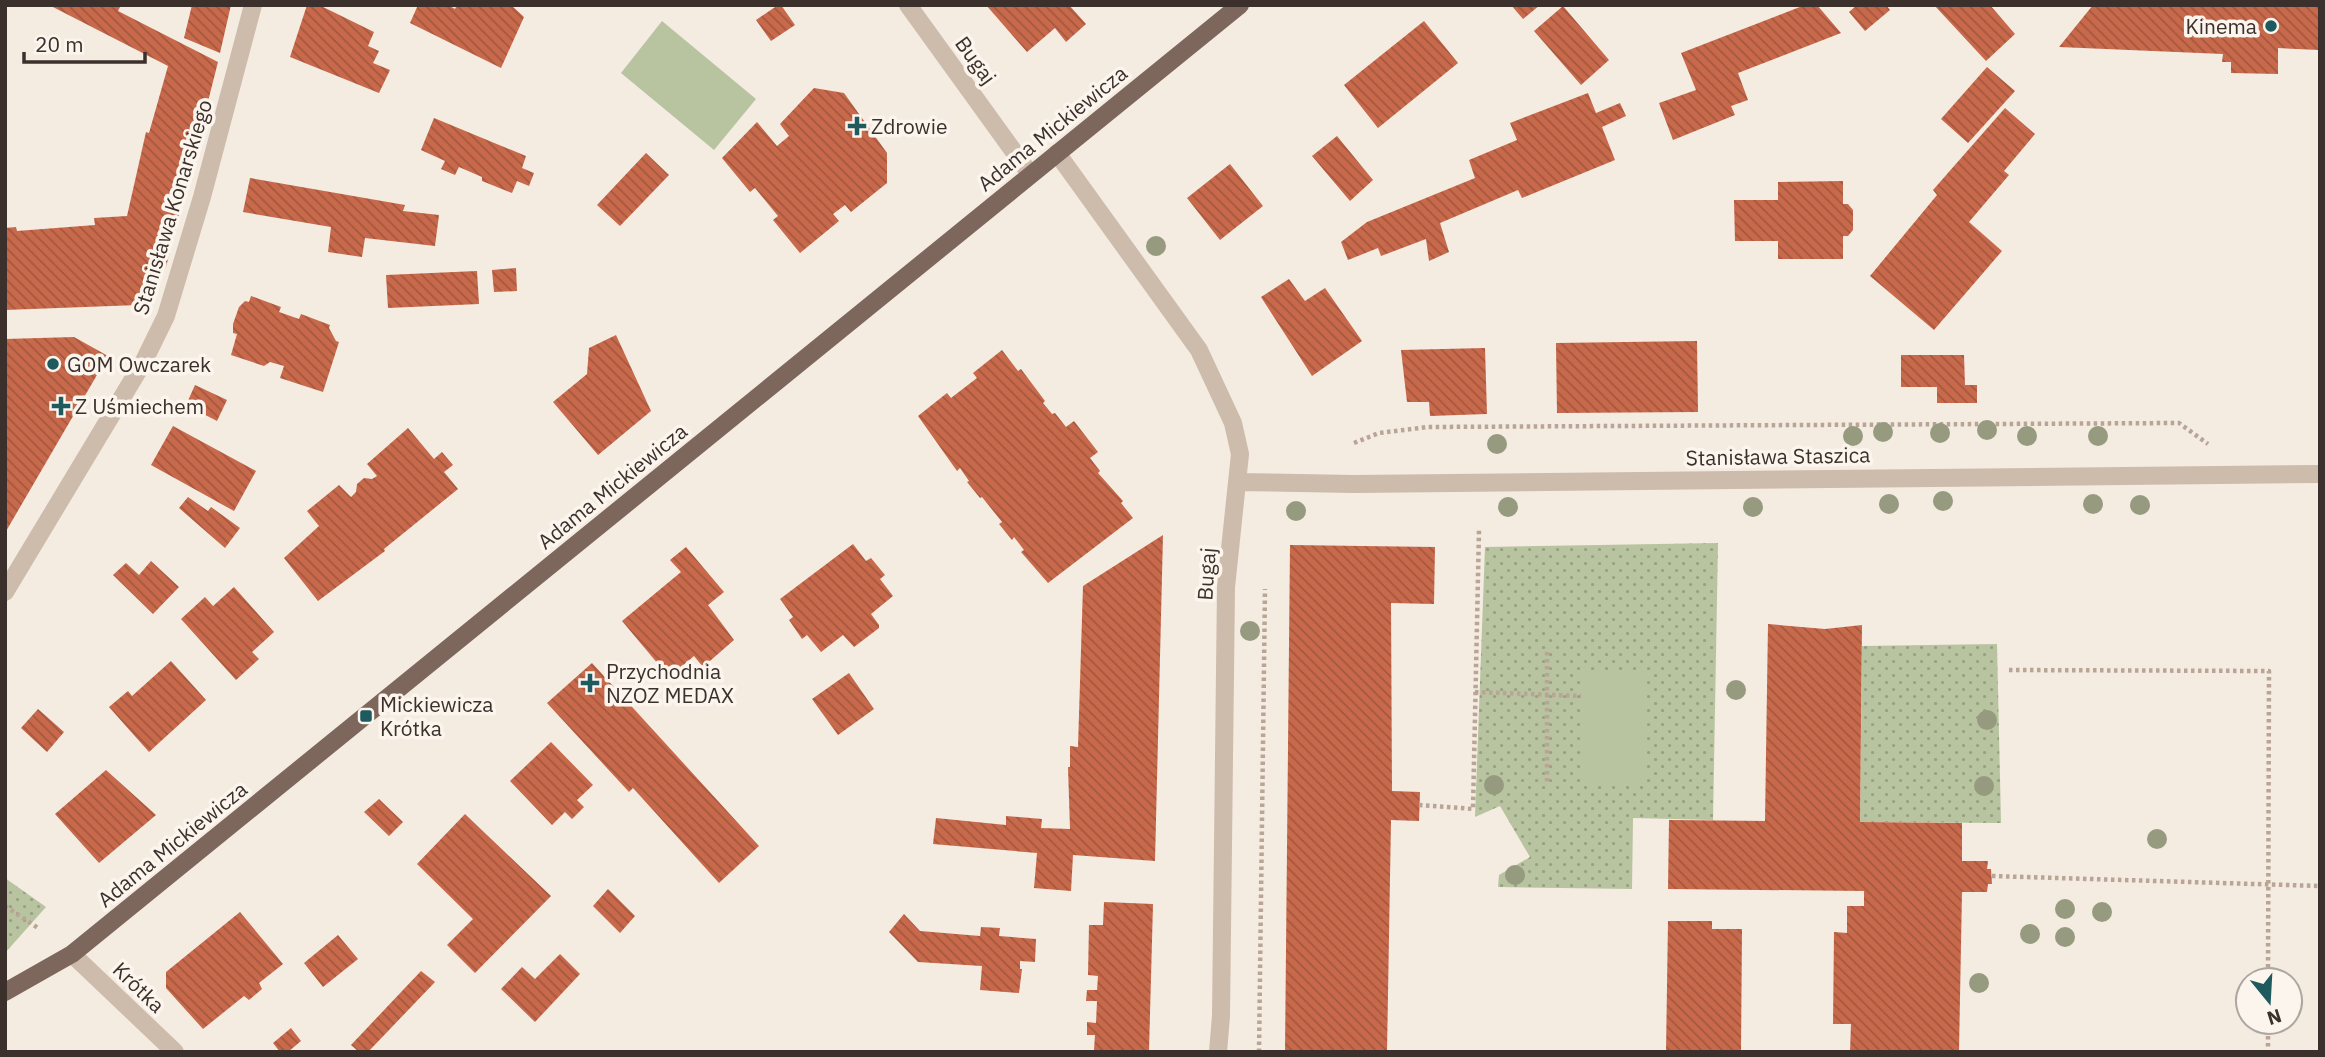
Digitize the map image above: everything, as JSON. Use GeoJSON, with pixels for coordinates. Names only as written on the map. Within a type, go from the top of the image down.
{"type":"FeatureCollection","features":[{"type":"Feature","properties":{"kind":"main road","name":"Adama Mickiewicza"},"geometry":{"type":"LineString","coordinates":[[5,992],[72,954],[1240,5]]}},
{"type":"Feature","properties":{"kind":"street","name":"Stanisława Konarskiego"},"geometry":{"type":"LineString","coordinates":[[5,593],[144,361],[166,316],[202,197],[253,5]]}},
{"type":"Feature","properties":{"kind":"street","name":"Bugaj"},"geometry":{"type":"LineString","coordinates":[[908,5],[1030,174]]}},
{"type":"Feature","properties":{"kind":"street","name":"Bugaj"},"geometry":{"type":"LineString","coordinates":[[1057,153],[1199,350],[1233,423],[1240,454],[1226,587],[1221,1016],[1218,1052]]}},
{"type":"Feature","properties":{"kind":"street","name":"Stanisława Staszica"},"geometry":{"type":"LineString","coordinates":[[1238,482],[1353,484],[2320,474]]}},
{"type":"Feature","properties":{"kind":"street","name":"Krótka"},"geometry":{"type":"LineString","coordinates":[[72,954],[175,1052]]}},
{"type":"Feature","properties":{"kind":"path"},"geometry":{"type":"LineString","coordinates":[[1354,443],[1379,433],[1428,427],[2179,423],[2208,444]]}},
{"type":"Feature","properties":{"kind":"path"},"geometry":{"type":"LineString","coordinates":[[1419,805],[1472,809],[1479,530]]}},
{"type":"Feature","properties":{"kind":"path"},"geometry":{"type":"LineString","coordinates":[[1259,1052],[1265,589]]}},
{"type":"Feature","properties":{"kind":"path"},"geometry":{"type":"LineString","coordinates":[[1546,652],[1547,784]]}},
{"type":"Feature","properties":{"kind":"path"},"geometry":{"type":"LineString","coordinates":[[2009,670],[2269,671],[2268,966]]}},
{"type":"Feature","properties":{"kind":"path"},"geometry":{"type":"LineString","coordinates":[[1475,692],[1581,696]]}},
{"type":"Feature","properties":{"kind":"path"},"geometry":{"type":"LineString","coordinates":[[1992,876],[2320,886]]}},
{"type":"Feature","properties":{"kind":"path"},"geometry":{"type":"LineString","coordinates":[[5,906],[38,928]]}},
{"type":"Feature","properties":{"kind":"green space"},"geometry":{"type":"Polygon","coordinates":[[[662,21],[756,99],[714,150],[621,73],[662,21]]]}},
{"type":"Feature","properties":{"kind":"green space"},"geometry":{"type":"Polygon","coordinates":[[[1718,543],[1713,820],[1633,818],[1632,889],[1498,887],[1499,875],[1530,857],[1500,806],[1475,817],[1485,547],[1718,543]]]}},
{"type":"Feature","properties":{"kind":"green space"},"geometry":{"type":"Polygon","coordinates":[[[1997,644],[2001,823],[1860,822],[1862,646],[1997,644]]]}},
{"type":"Feature","properties":{"kind":"green space"},"geometry":{"type":"Polygon","coordinates":[[[1584,670],[1644,671],[1644,785],[1584,785],[1584,670]]]}},
{"type":"Feature","properties":{"kind":"green space"},"geometry":{"type":"Polygon","coordinates":[[[5,878],[46,907],[5,953],[5,878]]]}},
{"type":"Feature","properties":{"kind":"building"},"geometry":{"type":"Polygon","coordinates":[[[49,5],[121,5],[118,11],[218,62],[166,267],[138,305],[5,310],[5,228],[16,227],[17,231],[95,225],[94,218],[127,216],[146,132],[149,133],[168,66],[49,5]]]}},
{"type":"Feature","properties":{"kind":"building"},"geometry":{"type":"Polygon","coordinates":[[[192,5],[231,5],[220,53],[184,38],[192,5]]]}},
{"type":"Feature","properties":{"kind":"building"},"geometry":{"type":"Polygon","coordinates":[[[307,5],[319,5],[374,32],[368,46],[379,51],[373,63],[390,70],[379,93],[290,57],[307,5]]]}},
{"type":"Feature","properties":{"kind":"building"},"geometry":{"type":"Polygon","coordinates":[[[418,5],[448,5],[455,9],[457,5],[511,5],[524,17],[501,68],[410,23],[418,5]]]}},
{"type":"Feature","properties":{"kind":"building"},"geometry":{"type":"Polygon","coordinates":[[[781,5],[795,25],[771,41],[756,20],[781,5]]]}},
{"type":"Feature","properties":{"kind":"building"},"geometry":{"type":"Polygon","coordinates":[[[986,5],[1069,5],[1086,24],[1066,42],[1055,28],[1027,52],[986,5]]]}},
{"type":"Feature","properties":{"kind":"building"},"geometry":{"type":"Polygon","coordinates":[[[1511,5],[1540,5],[1523,19],[1511,5]]]}},
{"type":"Feature","properties":{"kind":"building"},"geometry":{"type":"Polygon","coordinates":[[[1805,5],[1817,5],[1841,33],[1738,73],[1748,100],[1731,106],[1735,115],[1673,140],[1659,103],[1696,90],[1681,53],[1805,5]]]}},
{"type":"Feature","properties":{"kind":"building"},"geometry":{"type":"Polygon","coordinates":[[[1857,5],[1886,5],[1890,10],[1865,31],[1849,12],[1857,5]]]}},
{"type":"Feature","properties":{"kind":"building"},"geometry":{"type":"Polygon","coordinates":[[[1934,5],[1990,5],[2015,34],[1986,61],[1934,5]]]}},
{"type":"Feature","properties":{"kind":"building"},"geometry":{"type":"Polygon","coordinates":[[[2093,5],[2320,5],[2319,50],[2278,48],[2278,74],[2231,73],[2231,62],[2222,62],[2223,54],[2059,47],[2093,5]]]}},
{"type":"Feature","properties":{"kind":"building"},"geometry":{"type":"Polygon","coordinates":[[[1563,6],[1609,60],[1581,85],[1534,31],[1563,6]]]}},
{"type":"Feature","properties":{"kind":"building"},"geometry":{"type":"Polygon","coordinates":[[[1424,21],[1458,63],[1378,128],[1344,85],[1424,21]]]}},
{"type":"Feature","properties":{"kind":"building"},"geometry":{"type":"Polygon","coordinates":[[[1987,67],[2015,91],[1968,143],[1941,119],[1987,67]]]}},
{"type":"Feature","properties":{"kind":"building"},"geometry":{"type":"Polygon","coordinates":[[[814,88],[844,93],[887,153],[887,183],[851,212],[845,205],[833,214],[839,221],[800,253],[773,220],[778,216],[755,188],[750,192],[722,158],[757,122],[777,146],[789,136],[780,124],[814,88]]]}},
{"type":"Feature","properties":{"kind":"building"},"geometry":{"type":"Polygon","coordinates":[[[1588,93],[1596,113],[1620,103],[1626,116],[1602,127],[1615,160],[1522,198],[1518,190],[1440,223],[1449,252],[1429,261],[1426,239],[1381,256],[1378,248],[1348,260],[1341,242],[1367,222],[1475,178],[1469,160],[1517,140],[1510,123],[1588,93]]]}},
{"type":"Feature","properties":{"kind":"building"},"geometry":{"type":"Polygon","coordinates":[[[2005,108],[2035,134],[2004,171],[2009,175],[1969,222],[2002,251],[1934,330],[1870,276],[1937,195],[1933,190],[2005,108]]]}},
{"type":"Feature","properties":{"kind":"building"},"geometry":{"type":"Polygon","coordinates":[[[434,118],[526,156],[522,168],[534,173],[529,186],[517,181],[512,193],[482,181],[482,177],[459,167],[455,175],[441,169],[445,161],[421,150],[434,118]]]}},
{"type":"Feature","properties":{"kind":"building"},"geometry":{"type":"Polygon","coordinates":[[[1337,136],[1373,180],[1350,201],[1312,156],[1337,136]]]}},
{"type":"Feature","properties":{"kind":"building"},"geometry":{"type":"Polygon","coordinates":[[[646,153],[669,175],[620,226],[597,205],[646,153]]]}},
{"type":"Feature","properties":{"kind":"building"},"geometry":{"type":"Polygon","coordinates":[[[1230,164],[1263,206],[1220,240],[1187,198],[1230,164]]]}},
{"type":"Feature","properties":{"kind":"building"},"geometry":{"type":"Polygon","coordinates":[[[250,178],[405,205],[403,211],[439,215],[435,246],[365,238],[362,257],[328,252],[331,227],[243,212],[250,178]]]}},
{"type":"Feature","properties":{"kind":"building"},"geometry":{"type":"Polygon","coordinates":[[[1843,181],[1843,204],[1848,204],[1853,210],[1853,230],[1848,236],[1843,236],[1843,259],[1778,259],[1778,241],[1735,241],[1734,200],[1778,200],[1778,182],[1843,181]]]}},
{"type":"Feature","properties":{"kind":"building"},"geometry":{"type":"Polygon","coordinates":[[[516,268],[517,291],[494,292],[492,270],[516,268]]]}},
{"type":"Feature","properties":{"kind":"building"},"geometry":{"type":"Polygon","coordinates":[[[477,271],[479,304],[388,308],[386,275],[477,271]]]}},
{"type":"Feature","properties":{"kind":"building"},"geometry":{"type":"Polygon","coordinates":[[[1289,279],[1305,301],[1325,288],[1362,341],[1312,376],[1261,297],[1289,279]]]}},
{"type":"Feature","properties":{"kind":"building"},"geometry":{"type":"Polygon","coordinates":[[[251,296],[281,307],[279,312],[299,319],[301,314],[330,325],[329,328],[339,342],[323,392],[280,378],[284,366],[270,362],[264,366],[231,355],[237,334],[233,333],[233,324],[239,307],[245,301],[249,302],[251,296]]]}},
{"type":"Feature","properties":{"kind":"building"},"geometry":{"type":"Polygon","coordinates":[[[616,335],[651,411],[598,455],[553,402],[587,374],[589,348],[616,335]]]}},
{"type":"Feature","properties":{"kind":"building"},"geometry":{"type":"Polygon","coordinates":[[[74,337],[108,356],[5,533],[5,339],[74,337]]]}},
{"type":"Feature","properties":{"kind":"building"},"geometry":{"type":"Polygon","coordinates":[[[1697,341],[1698,412],[1557,413],[1556,343],[1697,341]]]}},
{"type":"Feature","properties":{"kind":"building"},"geometry":{"type":"Polygon","coordinates":[[[1485,348],[1487,414],[1430,416],[1429,402],[1407,402],[1401,350],[1485,348]]]}},
{"type":"Feature","properties":{"kind":"building"},"geometry":{"type":"Polygon","coordinates":[[[1002,350],[1018,371],[1021,369],[1052,414],[1055,413],[1066,427],[1074,421],[1098,452],[1090,458],[1100,471],[1098,473],[1123,501],[1121,503],[1133,518],[1048,583],[1021,552],[1024,550],[1014,537],[1012,540],[999,524],[1002,522],[967,482],[969,481],[960,468],[957,471],[918,416],[947,393],[951,398],[977,378],[973,373],[1002,350]]]}},
{"type":"Feature","properties":{"kind":"building"},"geometry":{"type":"Polygon","coordinates":[[[1901,355],[1964,355],[1965,385],[1977,385],[1977,403],[1937,403],[1937,387],[1901,387],[1901,355]]]}},
{"type":"Feature","properties":{"kind":"building"},"geometry":{"type":"Polygon","coordinates":[[[195,385],[227,400],[217,421],[186,405],[195,385]]]}},
{"type":"Feature","properties":{"kind":"building"},"geometry":{"type":"Polygon","coordinates":[[[173,426],[256,471],[234,511],[151,465],[173,426]]]}},
{"type":"Feature","properties":{"kind":"building"},"geometry":{"type":"Polygon","coordinates":[[[408,428],[434,459],[442,452],[453,465],[444,472],[458,489],[384,549],[385,551],[318,601],[284,558],[319,526],[307,511],[339,485],[351,497],[356,492],[357,484],[364,478],[372,479],[377,476],[367,464],[408,428]]]}},
{"type":"Feature","properties":{"kind":"building"},"geometry":{"type":"Polygon","coordinates":[[[188,497],[208,511],[211,507],[240,528],[225,548],[179,508],[188,497]]]}},
{"type":"Feature","properties":{"kind":"building"},"geometry":{"type":"Polygon","coordinates":[[[1163,535],[1155,861],[1073,855],[1071,891],[1034,888],[1037,853],[933,844],[936,818],[1006,825],[1006,816],[1042,819],[1041,828],[1070,829],[1068,767],[1070,746],[1078,747],[1083,586],[1163,535]]]}},
{"type":"Feature","properties":{"kind":"building"},"geometry":{"type":"Polygon","coordinates":[[[853,544],[866,561],[871,558],[885,575],[880,579],[893,596],[871,614],[879,628],[854,647],[843,635],[821,652],[807,635],[802,639],[789,620],[793,617],[780,599],[853,544]]]}},
{"type":"Feature","properties":{"kind":"building"},"geometry":{"type":"Polygon","coordinates":[[[1290,545],[1435,547],[1434,604],[1391,603],[1392,791],[1420,792],[1419,821],[1391,820],[1387,1052],[1285,1052],[1290,545]]]}},
{"type":"Feature","properties":{"kind":"building"},"geometry":{"type":"Polygon","coordinates":[[[686,547],[724,592],[708,605],[734,640],[703,667],[694,656],[669,677],[622,621],[681,572],[670,560],[686,547]]]}},
{"type":"Feature","properties":{"kind":"building"},"geometry":{"type":"Polygon","coordinates":[[[151,561],[179,587],[153,614],[113,575],[126,563],[139,575],[151,561]]]}},
{"type":"Feature","properties":{"kind":"building"},"geometry":{"type":"Polygon","coordinates":[[[234,587],[274,632],[252,652],[259,659],[236,680],[181,619],[205,597],[213,606],[234,587]]]}},
{"type":"Feature","properties":{"kind":"building"},"geometry":{"type":"Polygon","coordinates":[[[1768,624],[1825,629],[1862,625],[1860,822],[1962,823],[1962,861],[1988,861],[1987,869],[1991,869],[1992,884],[1988,884],[1987,892],[1962,892],[1959,1052],[1850,1052],[1851,1024],[1833,1024],[1834,932],[1847,933],[1847,906],[1864,906],[1864,891],[1668,889],[1669,820],[1765,821],[1768,624]]]}},
{"type":"Feature","properties":{"kind":"building"},"geometry":{"type":"Polygon","coordinates":[[[171,661],[206,700],[149,752],[109,707],[128,691],[132,696],[171,661]]]}},
{"type":"Feature","properties":{"kind":"building"},"geometry":{"type":"Polygon","coordinates":[[[592,663],[759,846],[719,883],[633,788],[629,792],[547,703],[592,663]]]}},
{"type":"Feature","properties":{"kind":"building"},"geometry":{"type":"Polygon","coordinates":[[[849,673],[874,709],[838,735],[812,699],[849,673]]]}},
{"type":"Feature","properties":{"kind":"building"},"geometry":{"type":"Polygon","coordinates":[[[38,709],[64,732],[47,752],[21,728],[38,709]]]}},
{"type":"Feature","properties":{"kind":"building"},"geometry":{"type":"Polygon","coordinates":[[[551,742],[593,785],[577,800],[584,807],[572,819],[565,812],[552,825],[510,781],[551,742]]]}},
{"type":"Feature","properties":{"kind":"building"},"geometry":{"type":"Polygon","coordinates":[[[106,770],[156,815],[99,863],[55,814],[106,770]]]}},
{"type":"Feature","properties":{"kind":"building"},"geometry":{"type":"Polygon","coordinates":[[[379,799],[403,822],[389,836],[364,812],[379,799]]]}},
{"type":"Feature","properties":{"kind":"building"},"geometry":{"type":"Polygon","coordinates":[[[465,814],[551,896],[475,973],[447,945],[473,919],[417,864],[465,814]]]}},
{"type":"Feature","properties":{"kind":"building"},"geometry":{"type":"Polygon","coordinates":[[[608,889],[635,916],[620,933],[593,906],[608,889]]]}},
{"type":"Feature","properties":{"kind":"building"},"geometry":{"type":"Polygon","coordinates":[[[1104,902],[1153,904],[1149,1051],[1094,1050],[1095,1035],[1087,1035],[1087,1022],[1096,1023],[1097,1001],[1086,1001],[1087,990],[1097,990],[1098,976],[1088,975],[1089,925],[1103,925],[1104,902]]]}},
{"type":"Feature","properties":{"kind":"building"},"geometry":{"type":"Polygon","coordinates":[[[240,912],[283,964],[259,983],[262,989],[249,1000],[244,996],[203,1029],[166,988],[166,972],[240,912]]]}},
{"type":"Feature","properties":{"kind":"building"},"geometry":{"type":"Polygon","coordinates":[[[904,914],[920,931],[980,936],[981,927],[1000,928],[999,936],[1036,939],[1035,962],[1020,961],[1022,969],[1019,993],[980,990],[982,966],[918,962],[889,932],[904,914]]]}},
{"type":"Feature","properties":{"kind":"building"},"geometry":{"type":"Polygon","coordinates":[[[1668,921],[1712,921],[1712,929],[1742,929],[1741,1052],[1666,1052],[1668,921]]]}},
{"type":"Feature","properties":{"kind":"building"},"geometry":{"type":"Polygon","coordinates":[[[338,935],[358,959],[323,987],[304,963],[338,935]]]}},
{"type":"Feature","properties":{"kind":"building"},"geometry":{"type":"Polygon","coordinates":[[[560,954],[580,974],[535,1022],[501,989],[522,967],[535,979],[560,954]]]}},
{"type":"Feature","properties":{"kind":"building"},"geometry":{"type":"Polygon","coordinates":[[[421,971],[435,982],[368,1052],[359,1052],[351,1045],[421,971]]]}},
{"type":"Feature","properties":{"kind":"building"},"geometry":{"type":"Polygon","coordinates":[[[291,1028],[301,1041],[288,1052],[280,1052],[273,1043],[291,1028]]]}},
{"type":"Feature","properties":{"kind":"place","name":"Kinema"},"geometry":{"type":"Point","coordinates":[2271,26]}},
{"type":"Feature","properties":{"kind":"place","name":"Zdrowie"},"geometry":{"type":"Point","coordinates":[857,126]}},
{"type":"Feature","properties":{"kind":"place","name":"GOM Owczarek"},"geometry":{"type":"Point","coordinates":[53,364]}},
{"type":"Feature","properties":{"kind":"place","name":"Z Uśmiechem"},"geometry":{"type":"Point","coordinates":[61,406]}},
{"type":"Feature","properties":{"kind":"place","name":"Przychodnia NZOZ MEDAX"},"geometry":{"type":"Point","coordinates":[590,683]}},
{"type":"Feature","properties":{"kind":"place","name":"Mickiewicza Krótka"},"geometry":{"type":"Point","coordinates":[366,716]}}]}
